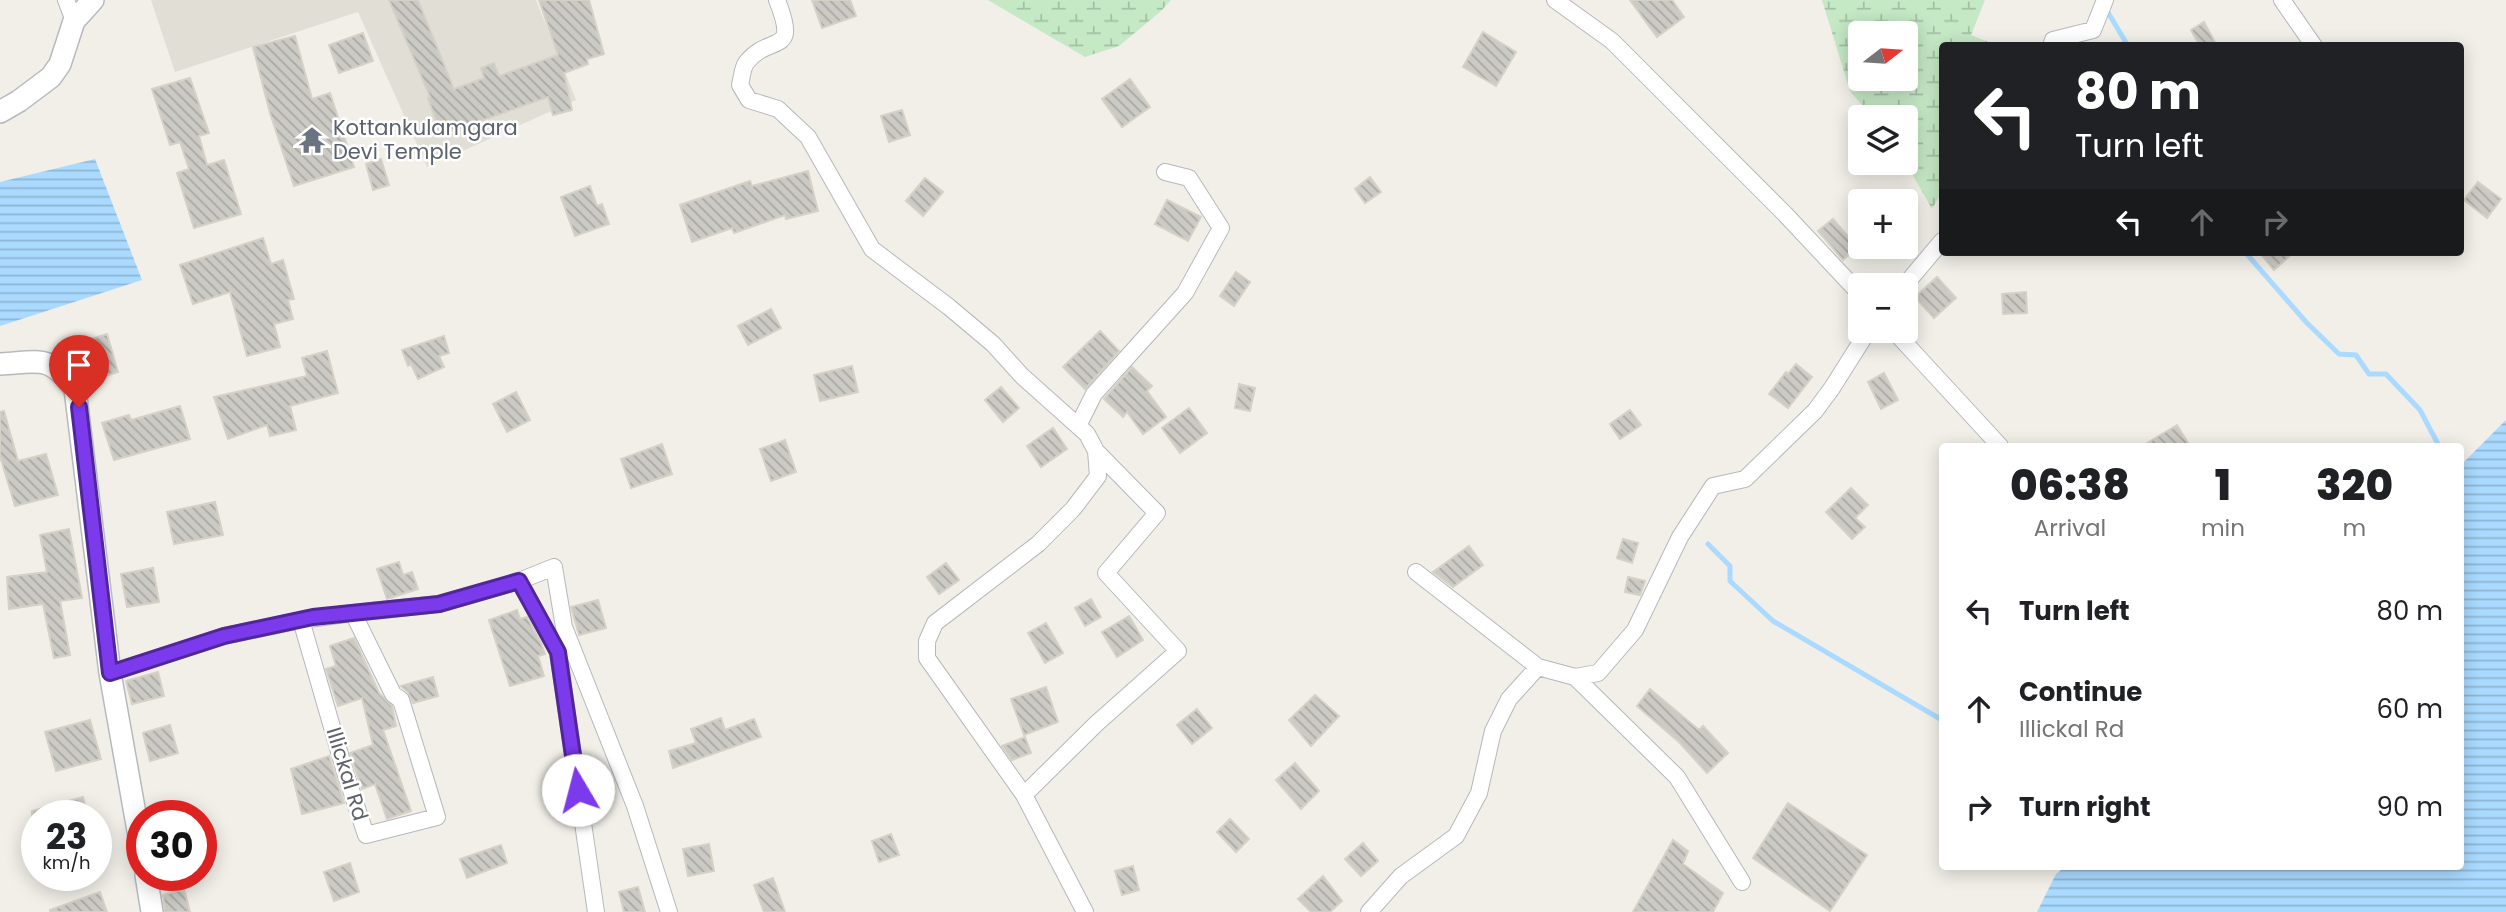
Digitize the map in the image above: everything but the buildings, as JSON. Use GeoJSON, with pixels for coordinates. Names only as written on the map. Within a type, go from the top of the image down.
{"type":"FeatureCollection","features":[{"type":"Feature","properties":{"kind":"main road"},"geometry":{"type":"LineString","coordinates":[[0,112],[51,77],[60,64],[74,21],[93,0]]}},
{"type":"Feature","properties":{"kind":"main road"},"geometry":{"type":"LineString","coordinates":[[0,364],[45,361],[58,369],[75,389],[110,673],[133,800]]}},
{"type":"Feature","properties":{"kind":"main road"},"geometry":{"type":"LineString","coordinates":[[149,891],[152,912]]}},
{"type":"Feature","properties":{"kind":"street"},"geometry":{"type":"LineString","coordinates":[[66,0],[74,21]]}},
{"type":"Feature","properties":{"kind":"street"},"geometry":{"type":"LineString","coordinates":[[777,0],[787,32],[779,43],[757,54],[745,65],[740,85],[749,100],[778,109],[808,137],[872,249],[993,344],[1022,376],[1087,434],[1096,451],[1157,513],[1106,573],[1178,651],[1024,795]]}},
{"type":"Feature","properties":{"kind":"street"},"geometry":{"type":"LineString","coordinates":[[1555,0],[1612,41],[1785,214],[1848,281]]}},
{"type":"Feature","properties":{"kind":"street"},"geometry":{"type":"LineString","coordinates":[[2053,42],[2093,30],[2105,0]]}},
{"type":"Feature","properties":{"kind":"street"},"geometry":{"type":"LineString","coordinates":[[2282,0],[2311,42]]}},
{"type":"Feature","properties":{"kind":"street"},"geometry":{"type":"LineString","coordinates":[[1078,426],[1094,394],[1185,293],[1221,228],[1189,178],[1165,172]]}},
{"type":"Feature","properties":{"kind":"street"},"geometry":{"type":"LineString","coordinates":[[1915,273],[1939,245]]}},
{"type":"Feature","properties":{"kind":"street"},"geometry":{"type":"LineString","coordinates":[[1416,572],[1538,667],[1575,677],[1598,673],[1635,630],[1679,537],[1713,486],[1745,479],[1815,411],[1860,343]]}},
{"type":"Feature","properties":{"kind":"street"},"geometry":{"type":"LineString","coordinates":[[1905,343],[1997,443]]}},
{"type":"Feature","properties":{"kind":"street"},"geometry":{"type":"LineString","coordinates":[[1085,912],[1024,795],[927,657],[927,641],[935,623],[1038,544],[1073,509],[1098,475],[1096,451]]}},
{"type":"Feature","properties":{"kind":"street"},"geometry":{"type":"LineString","coordinates":[[110,673],[224,636],[301,620],[439,604],[519,581],[554,567],[564,626],[635,806],[669,912]]}},
{"type":"Feature","properties":{"kind":"street"},"geometry":{"type":"LineString","coordinates":[[519,581],[558,652],[596,912]]}},
{"type":"Feature","properties":{"kind":"street","name":"Illickal Rd"},"geometry":{"type":"LineString","coordinates":[[301,620],[366,835],[438,817],[401,700],[393,694],[353,613]]}},
{"type":"Feature","properties":{"kind":"street"},"geometry":{"type":"LineString","coordinates":[[1369,912],[1401,876],[1456,836],[1479,793],[1493,732],[1508,699],[1538,667]]}},
{"type":"Feature","properties":{"kind":"street"},"geometry":{"type":"LineString","coordinates":[[1575,677],[1677,777],[1742,882]]}},
{"type":"Feature","properties":{"kind":"shaded area"},"geometry":{"type":"Polygon","coordinates":[[[151,0],[536,0],[576,100],[427,167],[358,12],[175,72],[151,0]]]}},
{"type":"Feature","properties":{"kind":"green space"},"geometry":{"type":"Polygon","coordinates":[[[988,0],[1171,0],[1119,46],[1085,57],[988,0]]]}},
{"type":"Feature","properties":{"kind":"green space"},"geometry":{"type":"Polygon","coordinates":[[[1822,0],[1985,0],[1971,35],[1988,42],[1939,42],[1939,197],[1932,209],[1913,175],[1918,175],[1918,105],[1862,105],[1850,91],[1918,91],[1918,21],[1848,21],[1848,84],[1822,0]]]}},
{"type":"Feature","properties":{"kind":"water"},"geometry":{"type":"Polygon","coordinates":[[[95,159],[142,280],[0,326],[0,182],[95,159]]]}},
{"type":"Feature","properties":{"kind":"water"},"geometry":{"type":"Polygon","coordinates":[[[2506,420],[2506,912],[2037,912],[2056,874],[2061,870],[2464,870],[2464,462],[2506,420]]]}},
{"type":"Feature","properties":{"kind":"waterway"},"geometry":{"type":"LineString","coordinates":[[2106,9],[2126,42]]}},
{"type":"Feature","properties":{"kind":"waterway"},"geometry":{"type":"LineString","coordinates":[[2248,256],[2306,322],[2339,354],[2356,355],[2369,374],[2386,374],[2420,410],[2437,443]]}},
{"type":"Feature","properties":{"kind":"waterway"},"geometry":{"type":"LineString","coordinates":[[1708,544],[1730,566],[1730,581],[1773,621],[1939,718]]}},
{"type":"Feature","properties":{"kind":"place","name":"Kottankulamgara Devi Temple"},"geometry":{"type":"Point","coordinates":[312,140]}},
{"type":"Feature","properties":{"kind":"route"},"geometry":{"type":"LineString","coordinates":[[79,407],[110,673],[224,636],[313,617],[439,604],[519,581],[558,652],[578,790]]}}]}
